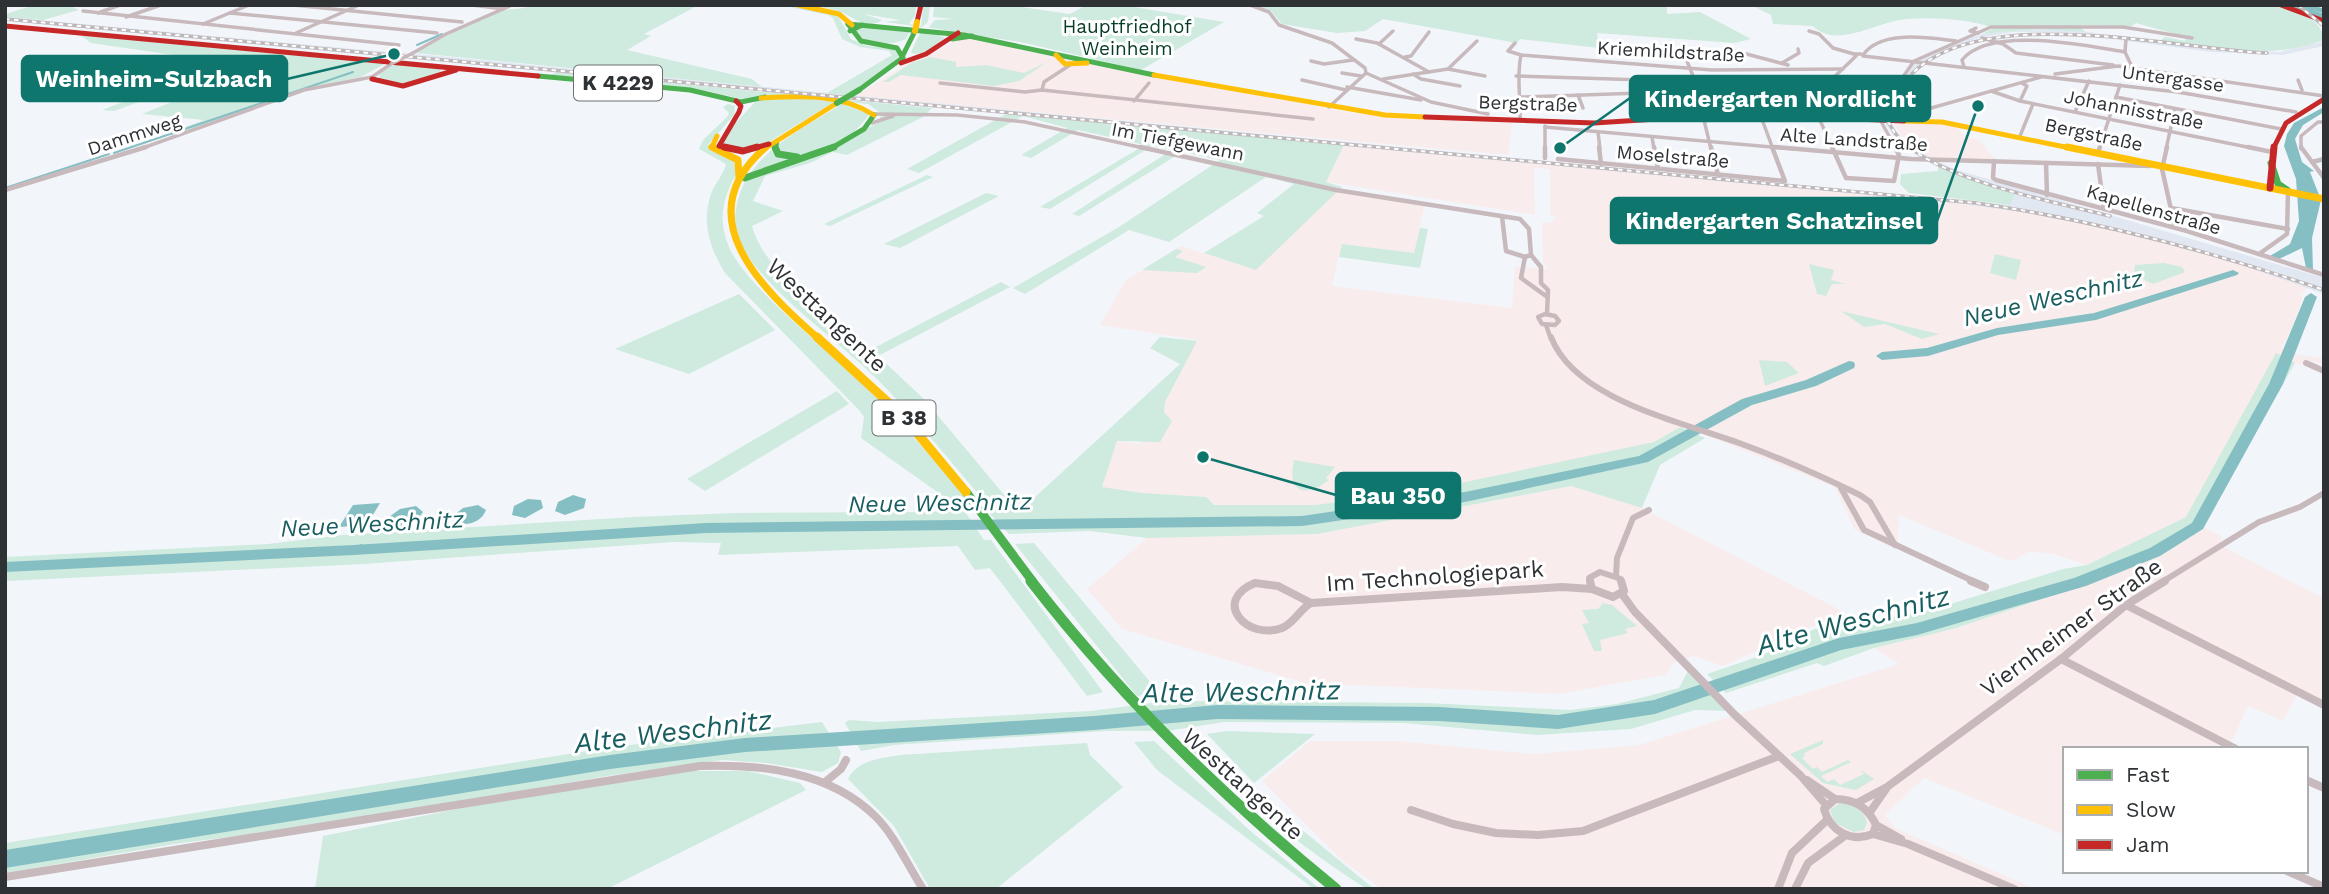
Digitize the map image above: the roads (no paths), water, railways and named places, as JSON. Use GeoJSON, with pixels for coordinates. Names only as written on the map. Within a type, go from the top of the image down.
{"type":"FeatureCollection","features":[{"type":"Feature","properties":{"kind":"main road"},"geometry":{"type":"LineString","coordinates":[[798,5],[839,14],[859,41],[897,48],[902,59]]}},
{"type":"Feature","properties":{"kind":"main road"},"geometry":{"type":"LineString","coordinates":[[902,59],[916,30],[921,5]]}},
{"type":"Feature","properties":{"kind":"main road"},"geometry":{"type":"LineString","coordinates":[[2281,5],[2324,21]]}},
{"type":"Feature","properties":{"kind":"main road"},"geometry":{"type":"LineString","coordinates":[[849,26],[875,24],[945,35],[972,36]]}},
{"type":"Feature","properties":{"kind":"main road"},"geometry":{"type":"LineString","coordinates":[[849,26],[875,24]]}},
{"type":"Feature","properties":{"kind":"main road"},"geometry":{"type":"LineString","coordinates":[[5,26],[440,72]]}},
{"type":"Feature","properties":{"kind":"main road"},"geometry":{"type":"LineString","coordinates":[[874,45],[897,43],[916,30]]}},
{"type":"Feature","properties":{"kind":"main road","name":"Bergstraße"},"geometry":{"type":"LineString","coordinates":[[945,35],[958,33],[1051,53],[1070,63],[1105,64],[1329,107],[1385,115],[1520,121],[1545,125],[1736,114],[1908,118],[2020,136],[2274,186],[2324,199]]}},
{"type":"Feature","properties":{"kind":"main road"},"geometry":{"type":"LineString","coordinates":[[902,59],[929,52],[945,35]]}},
{"type":"Feature","properties":{"kind":"main road"},"geometry":{"type":"LineString","coordinates":[[737,181],[777,141],[859,90],[902,59],[929,52]]}},
{"type":"Feature","properties":{"kind":"main road","name":"K 4229"},"geometry":{"type":"LineString","coordinates":[[440,72],[457,68],[690,90],[739,105]]}},
{"type":"Feature","properties":{"kind":"main road"},"geometry":{"type":"LineString","coordinates":[[372,78],[380,84],[397,85],[440,72]]}},
{"type":"Feature","properties":{"kind":"main road"},"geometry":{"type":"LineString","coordinates":[[2274,186],[2272,158],[2287,118],[2324,98]]}},
{"type":"Feature","properties":{"kind":"main road"},"geometry":{"type":"LineString","coordinates":[[737,181],[759,169],[821,153],[862,129],[873,117],[866,107],[851,103],[759,99],[739,105],[719,140],[720,147],[748,150],[777,141]]}},
{"type":"Feature","properties":{"kind":"main road"},"geometry":{"type":"LineString","coordinates":[[737,181],[738,160],[715,150],[711,145],[737,112],[739,105]]}},
{"type":"Feature","properties":{"kind":"main road"},"geometry":{"type":"LineString","coordinates":[[777,141],[775,150],[783,156],[803,157],[821,153]]}},
{"type":"Feature","properties":{"kind":"main road","name":"Westtangente"},"geometry":{"type":"LineString","coordinates":[[737,181],[729,206],[729,225],[736,247],[751,269],[884,395],[934,449],[1004,546],[1117,688],[1175,750],[1271,837],[1336,889]]}},
{"type":"Feature","properties":{"kind":"street"},"geometry":{"type":"LineString","coordinates":[[93,14],[120,5]]}},
{"type":"Feature","properties":{"kind":"street"},"geometry":{"type":"LineString","coordinates":[[124,18],[161,5]]}},
{"type":"Feature","properties":{"kind":"street"},"geometry":{"type":"LineString","coordinates":[[201,25],[249,5]]}},
{"type":"Feature","properties":{"kind":"street"},"geometry":{"type":"LineString","coordinates":[[293,5],[463,22]]}},
{"type":"Feature","properties":{"kind":"street"},"geometry":{"type":"LineString","coordinates":[[294,34],[359,5]]}},
{"type":"Feature","properties":{"kind":"street"},"geometry":{"type":"LineString","coordinates":[[472,5],[505,9]]}},
{"type":"Feature","properties":{"kind":"street"},"geometry":{"type":"LineString","coordinates":[[372,78],[391,64],[446,34],[512,5]]}},
{"type":"Feature","properties":{"kind":"street"},"geometry":{"type":"LineString","coordinates":[[1250,5],[1269,12],[1279,25],[1327,41],[1365,68],[1366,73]]}},
{"type":"Feature","properties":{"kind":"street"},"geometry":{"type":"LineString","coordinates":[[83,11],[124,18],[399,45]]}},
{"type":"Feature","properties":{"kind":"street"},"geometry":{"type":"LineString","coordinates":[[230,13],[437,33]]}},
{"type":"Feature","properties":{"kind":"street"},"geometry":{"type":"LineString","coordinates":[[2089,25],[2132,31]]}},
{"type":"Feature","properties":{"kind":"street"},"geometry":{"type":"LineString","coordinates":[[1818,116],[1846,178],[1894,181],[1899,158],[1877,117],[1894,87],[1914,61],[1978,30],[1998,26],[2089,25],[2148,30],[2192,38]]}},
{"type":"Feature","properties":{"kind":"street"},"geometry":{"type":"LineString","coordinates":[[1809,31],[1819,34],[1826,45],[1859,55],[2045,76]]}},
{"type":"Feature","properties":{"kind":"street"},"geometry":{"type":"LineString","coordinates":[[1379,44],[1394,32]]}},
{"type":"Feature","properties":{"kind":"street"},"geometry":{"type":"LineString","coordinates":[[1356,39],[1379,44],[1398,57],[1405,57],[1411,56],[1429,32]]}},
{"type":"Feature","properties":{"kind":"street"},"geometry":{"type":"LineString","coordinates":[[1521,97],[1653,94],[1716,88],[1816,87],[1830,81],[1859,55],[1879,43],[1898,38],[1958,41]]}},
{"type":"Feature","properties":{"kind":"street"},"geometry":{"type":"LineString","coordinates":[[1982,38],[2016,53],[2132,67],[2303,92],[2324,98]]}},
{"type":"Feature","properties":{"kind":"street"},"geometry":{"type":"LineString","coordinates":[[2126,39],[2125,52],[2132,67]]}},
{"type":"Feature","properties":{"kind":"street"},"geometry":{"type":"LineString","coordinates":[[2041,40],[2048,56]]}},
{"type":"Feature","properties":{"kind":"street"},"geometry":{"type":"LineString","coordinates":[[1964,67],[1962,60],[1965,55],[1997,43],[2041,40],[2125,52]]}},
{"type":"Feature","properties":{"kind":"street"},"geometry":{"type":"LineString","coordinates":[[1448,69],[1477,41]]}},
{"type":"Feature","properties":{"kind":"street"},"geometry":{"type":"LineString","coordinates":[[1515,43],[1508,51],[1521,55],[1516,76],[1521,97],[1520,121]]}},
{"type":"Feature","properties":{"kind":"street"},"geometry":{"type":"LineString","coordinates":[[1782,63],[1799,53],[1798,49]]}},
{"type":"Feature","properties":{"kind":"street"},"geometry":{"type":"LineString","coordinates":[[1678,51],[1691,69],[1695,81]]}},
{"type":"Feature","properties":{"kind":"street"},"geometry":{"type":"LineString","coordinates":[[1716,51],[1739,52],[1797,67]]}},
{"type":"Feature","properties":{"kind":"street","name":"Kriemhildstraße"},"geometry":{"type":"LineString","coordinates":[[1521,55],[1691,69],[1843,69]]}},
{"type":"Feature","properties":{"kind":"street"},"geometry":{"type":"LineString","coordinates":[[1405,57],[1429,72]]}},
{"type":"Feature","properties":{"kind":"street"},"geometry":{"type":"LineString","coordinates":[[1311,61],[1324,64],[1353,60]]}},
{"type":"Feature","properties":{"kind":"street"},"geometry":{"type":"LineString","coordinates":[[1042,90],[1042,85],[1070,63]]}},
{"type":"Feature","properties":{"kind":"street"},"geometry":{"type":"LineString","coordinates":[[1908,118],[1910,114],[2045,76],[2118,66]]}},
{"type":"Feature","properties":{"kind":"street"},"geometry":{"type":"LineString","coordinates":[[1383,79],[1448,69],[1485,76]]}},
{"type":"Feature","properties":{"kind":"street"},"geometry":{"type":"LineString","coordinates":[[1342,73],[1361,76]]}},
{"type":"Feature","properties":{"kind":"street"},"geometry":{"type":"LineString","coordinates":[[1329,107],[1345,94],[1346,88],[1366,73]]}},
{"type":"Feature","properties":{"kind":"street"},"geometry":{"type":"LineString","coordinates":[[1366,73],[1423,100]]}},
{"type":"Feature","properties":{"kind":"street"},"geometry":{"type":"LineString","coordinates":[[1413,74],[1421,79],[1460,86]]}},
{"type":"Feature","properties":{"kind":"street"},"geometry":{"type":"LineString","coordinates":[[1516,76],[1644,80],[1716,88]]}},
{"type":"Feature","properties":{"kind":"street","name":"Untergasse"},"geometry":{"type":"LineString","coordinates":[[2045,76],[2206,96],[2296,112]]}},
{"type":"Feature","properties":{"kind":"street","name":"Dammweg"},"geometry":{"type":"LineString","coordinates":[[5,190],[146,147],[304,90],[372,78]]}},
{"type":"Feature","properties":{"kind":"street"},"geometry":{"type":"LineString","coordinates":[[1302,80],[1488,114]]}},
{"type":"Feature","properties":{"kind":"street"},"geometry":{"type":"LineString","coordinates":[[2298,80],[2303,92]]}},
{"type":"Feature","properties":{"kind":"street"},"geometry":{"type":"LineString","coordinates":[[2075,112],[2089,81]]}},
{"type":"Feature","properties":{"kind":"street"},"geometry":{"type":"LineString","coordinates":[[940,83],[1025,92],[1042,90],[1313,119]]}},
{"type":"Feature","properties":{"kind":"street"},"geometry":{"type":"LineString","coordinates":[[1133,101],[1149,83]]}},
{"type":"Feature","properties":{"kind":"street"},"geometry":{"type":"LineString","coordinates":[[2020,101],[2027,86],[2021,83]]}},
{"type":"Feature","properties":{"kind":"street"},"geometry":{"type":"LineString","coordinates":[[2098,152],[2120,85]]}},
{"type":"Feature","properties":{"kind":"street","name":"Johannisstraße"},"geometry":{"type":"LineString","coordinates":[[1991,91],[2020,101],[2170,131],[2272,158]]}},
{"type":"Feature","properties":{"kind":"street"},"geometry":{"type":"LineString","coordinates":[[1720,93],[1736,114]]}},
{"type":"Feature","properties":{"kind":"street"},"geometry":{"type":"LineString","coordinates":[[1653,94],[1677,118]]}},
{"type":"Feature","properties":{"kind":"street"},"geometry":{"type":"LineString","coordinates":[[1578,95],[1583,108]]}},
{"type":"Feature","properties":{"kind":"street"},"geometry":{"type":"LineString","coordinates":[[2116,97],[2281,129]]}},
{"type":"Feature","properties":{"kind":"street"},"geometry":{"type":"LineString","coordinates":[[2020,136],[2033,104]]}},
{"type":"Feature","properties":{"kind":"street"},"geometry":{"type":"LineString","coordinates":[[2175,108],[2162,166],[2175,228]]}},
{"type":"Feature","properties":{"kind":"street","name":"Im Tiefgewann"},"geometry":{"type":"LineString","coordinates":[[873,117],[910,114]]}},
{"type":"Feature","properties":{"kind":"street","name":"Im Tiefgewann"},"geometry":{"type":"LineString","coordinates":[[873,117],[910,114],[977,116],[1025,122],[1328,188],[1520,219],[1529,229],[1528,256]]}},
{"type":"Feature","properties":{"kind":"street"},"geometry":{"type":"LineString","coordinates":[[1760,114],[1773,147]]}},
{"type":"Feature","properties":{"kind":"street","name":"Im Tiefgewann"},"geometry":{"type":"LineString","coordinates":[[873,117],[895,116]]}},
{"type":"Feature","properties":{"kind":"street"},"geometry":{"type":"LineString","coordinates":[[1703,116],[1718,174]]}},
{"type":"Feature","properties":{"kind":"street"},"geometry":{"type":"LineString","coordinates":[[2322,122],[2301,136],[2301,149],[2324,178]]}},
{"type":"Feature","properties":{"kind":"street"},"geometry":{"type":"LineString","coordinates":[[1545,125],[1545,158]]}},
{"type":"Feature","properties":{"kind":"street","name":"Alte Landstraße"},"geometry":{"type":"LineString","coordinates":[[1545,125],[1899,158],[2162,166]]}},
{"type":"Feature","properties":{"kind":"street"},"geometry":{"type":"LineString","coordinates":[[1598,132],[1601,164]]}},
{"type":"Feature","properties":{"kind":"street"},"geometry":{"type":"LineString","coordinates":[[1652,137],[1658,169]]}},
{"type":"Feature","properties":{"kind":"street","name":"Moselstraße"},"geometry":{"type":"LineString","coordinates":[[1558,159],[1785,181],[1773,147]]}},
{"type":"Feature","properties":{"kind":"street"},"geometry":{"type":"LineString","coordinates":[[2312,162],[2324,159]]}},
{"type":"Feature","properties":{"kind":"street","name":"Kapellenstraße"},"geometry":{"type":"LineString","coordinates":[[1994,161],[1993,178],[2175,228],[2322,274]]}},
{"type":"Feature","properties":{"kind":"street"},"geometry":{"type":"LineString","coordinates":[[2046,163],[2047,195]]}},
{"type":"Feature","properties":{"kind":"street"},"geometry":{"type":"LineString","coordinates":[[2098,164],[2104,209]]}},
{"type":"Feature","properties":{"kind":"street"},"geometry":{"type":"LineString","coordinates":[[2262,255],[2284,239],[2288,229],[2291,192]]}},
{"type":"Feature","properties":{"kind":"street"},"geometry":{"type":"LineString","coordinates":[[2171,208],[2288,229]]}},
{"type":"Feature","properties":{"kind":"street"},"geometry":{"type":"LineString","coordinates":[[1502,216],[1506,251],[1528,256],[1541,267],[1541,283],[1548,290],[1547,314]]}},
{"type":"Feature","properties":{"kind":"street"},"geometry":{"type":"LineString","coordinates":[[1528,256],[1523,280],[1546,296]]}},
{"type":"Feature","properties":{"kind":"street"},"geometry":{"type":"LineString","coordinates":[[1546,325],[1559,321],[1547,314]]}},
{"type":"Feature","properties":{"kind":"street"},"geometry":{"type":"LineString","coordinates":[[1547,314],[1537,319],[1546,325],[1548,337],[1558,352],[1609,394],[1636,407],[1710,432],[1860,495],[1872,505],[1895,545]]}},
{"type":"Feature","properties":{"kind":"street"},"geometry":{"type":"LineString","coordinates":[[2306,363],[2324,371]]}},
{"type":"Feature","properties":{"kind":"street"},"geometry":{"type":"LineString","coordinates":[[1840,486],[1860,528],[1985,587]]}},
{"type":"Feature","properties":{"kind":"street","name":"Viernheimer Straße"},"geometry":{"type":"LineString","coordinates":[[1857,803],[1887,787],[2061,659],[2126,605],[2259,522],[2300,507],[2324,493]]}},
{"type":"Feature","properties":{"kind":"street"},"geometry":{"type":"LineString","coordinates":[[1605,573],[1617,558],[1633,518],[1649,510]]}},
{"type":"Feature","properties":{"kind":"street"},"geometry":{"type":"LineString","coordinates":[[1616,576],[1617,558]]}},
{"type":"Feature","properties":{"kind":"street"},"geometry":{"type":"LineString","coordinates":[[1591,586],[1591,575],[1605,573],[1616,576],[1625,587],[1622,594],[1613,597]]}},
{"type":"Feature","properties":{"kind":"street","name":"Im Technologiepark"},"geometry":{"type":"LineString","coordinates":[[1311,603],[1301,608],[1288,625],[1270,630],[1244,623],[1236,615],[1233,606],[1235,597],[1242,589],[1263,583],[1284,588],[1299,600],[1311,603],[1591,586],[1635,612]]}},
{"type":"Feature","properties":{"kind":"street"},"geometry":{"type":"LineString","coordinates":[[1622,594],[1635,612],[1800,775],[1826,805],[1827,820],[1846,835],[1861,838],[1874,829]]}},
{"type":"Feature","properties":{"kind":"street"},"geometry":{"type":"LineString","coordinates":[[2126,605],[2324,705]]}},
{"type":"Feature","properties":{"kind":"street"},"geometry":{"type":"LineString","coordinates":[[2061,659],[2232,747]]}},
{"type":"Feature","properties":{"kind":"street"},"geometry":{"type":"LineString","coordinates":[[1411,810],[1485,833],[1550,837],[1583,831],[1779,756]]}},
{"type":"Feature","properties":{"kind":"street"},"geometry":{"type":"LineString","coordinates":[[825,782],[841,769],[846,760]]}},
{"type":"Feature","properties":{"kind":"street"},"geometry":{"type":"LineString","coordinates":[[5,877],[175,848],[333,827],[700,766],[772,768],[825,782],[877,818],[923,889]]}},
{"type":"Feature","properties":{"kind":"street"},"geometry":{"type":"LineString","coordinates":[[1800,775],[1835,799],[1857,803],[1870,812],[1874,829]]}},
{"type":"Feature","properties":{"kind":"street"},"geometry":{"type":"LineString","coordinates":[[2308,781],[2324,788]]}},
{"type":"Feature","properties":{"kind":"street","name":"Viernheimer Straße"},"geometry":{"type":"LineString","coordinates":[[1870,812],[1887,787]]}},
{"type":"Feature","properties":{"kind":"street"},"geometry":{"type":"LineString","coordinates":[[1826,805],[1835,799]]}},
{"type":"Feature","properties":{"kind":"street"},"geometry":{"type":"LineString","coordinates":[[1778,889],[1793,853],[1827,820]]}},
{"type":"Feature","properties":{"kind":"street"},"geometry":{"type":"LineString","coordinates":[[1874,829],[2014,889]]}},
{"type":"Feature","properties":{"kind":"street"},"geometry":{"type":"LineString","coordinates":[[1795,889],[1807,861],[1846,835]]}},
{"type":"Feature","properties":{"kind":"street"},"geometry":{"type":"LineString","coordinates":[[2292,873],[2324,887]]}},
{"type":"Feature","properties":{"kind":"water"},"geometry":{"type":"Polygon","coordinates":[[[2324,107],[2324,112],[2303,125],[2295,139],[2302,162],[2314,171],[2310,172],[2321,200],[2312,238],[2313,270],[2306,268],[2302,248],[2279,259],[2270,256],[2290,244],[2299,221],[2296,179],[2284,146],[2287,134],[2294,123],[2324,107]]]}},
{"type":"Feature","properties":{"kind":"water"},"geometry":{"type":"Polygon","coordinates":[[[573,495],[586,499],[584,508],[565,515],[555,511],[558,502],[573,495]]]}},
{"type":"Feature","properties":{"kind":"water"},"geometry":{"type":"Polygon","coordinates":[[[528,499],[541,500],[543,508],[525,518],[512,515],[514,506],[528,499]]]}},
{"type":"Feature","properties":{"kind":"water"},"geometry":{"type":"Polygon","coordinates":[[[380,503],[367,525],[339,527],[353,505],[380,503]]]}},
{"type":"Feature","properties":{"kind":"water"},"geometry":{"type":"Polygon","coordinates":[[[478,505],[486,510],[477,521],[468,524],[453,522],[453,516],[463,508],[478,505]]]}},
{"type":"Feature","properties":{"kind":"water"},"geometry":{"type":"Polygon","coordinates":[[[416,506],[423,512],[412,522],[398,526],[389,523],[389,517],[400,509],[416,506]]]}},
{"type":"Feature","properties":{"kind":"waterway"},"geometry":{"type":"LineString","coordinates":[[2290,5],[2324,17]]}},
{"type":"Feature","properties":{"kind":"waterway"},"geometry":{"type":"LineString","coordinates":[[2302,5],[2324,11]]}},
{"type":"Feature","properties":{"kind":"waterway"},"geometry":{"type":"LineString","coordinates":[[417,45],[442,34]]}},
{"type":"Feature","properties":{"kind":"waterway"},"geometry":{"type":"LineString","coordinates":[[114,153],[353,72]]}},
{"type":"Feature","properties":{"kind":"waterway"},"geometry":{"type":"LineString","coordinates":[[5,188],[109,154]]}},
{"type":"Feature","properties":{"kind":"waterway","name":"Neue Weschnitz"},"geometry":{"type":"LineString","coordinates":[[1882,356],[1928,352],[1997,332],[2096,316],[2233,273]]}},
{"type":"Feature","properties":{"kind":"waterway","name":"Alte Weschnitz"},"geometry":{"type":"LineString","coordinates":[[5,859],[610,762],[745,745],[1094,723],[1217,712],[1439,714],[1558,722],[1655,707],[1839,644],[1917,629],[2080,582],[2155,552],[2198,526],[2276,384],[2311,297]]}},
{"type":"Feature","properties":{"kind":"waterway","name":"Neue Weschnitz"},"geometry":{"type":"LineString","coordinates":[[5,567],[354,550],[706,528],[1302,521],[1465,497],[1643,459],[1747,402],[1811,383],[1849,365]]}},
{"type":"Feature","properties":{"kind":"waterway","name":"Neue Weschnitz"},"geometry":{"type":"LineString","coordinates":[[354,550],[361,545]]}},
{"type":"Feature","properties":{"kind":"railway"},"geometry":{"type":"LineString","coordinates":[[2298,5],[2324,26]]}},
{"type":"Feature","properties":{"kind":"railway"},"geometry":{"type":"LineString","coordinates":[[5,19],[1976,203],[2065,218],[2152,238],[2324,290]]}},
{"type":"Feature","properties":{"kind":"railway"},"geometry":{"type":"LineString","coordinates":[[2110,216],[1998,188],[1941,166],[1917,153],[1899,138],[1887,120],[1893,97],[1908,78],[1939,54],[1980,41],[2027,35],[2077,35],[2267,53]]}},
{"type":"Feature","properties":{"kind":"place","name":"Weinheim-Sulzbach"},"geometry":{"type":"Point","coordinates":[394,54]}},
{"type":"Feature","properties":{"kind":"place","name":"Kindergarten Schatzinsel"},"geometry":{"type":"Point","coordinates":[1978,106]}},
{"type":"Feature","properties":{"kind":"place","name":"Kindergarten Nordlicht"},"geometry":{"type":"Point","coordinates":[1560,148]}},
{"type":"Feature","properties":{"kind":"place","name":"Bau 350"},"geometry":{"type":"Point","coordinates":[1203,457]}},
{"type":"Feature","properties":{"kind":"park label","name":"Hauptfriedhof Weinheim"},"geometry":{"type":"Point","coordinates":[1127,37]}}]}
